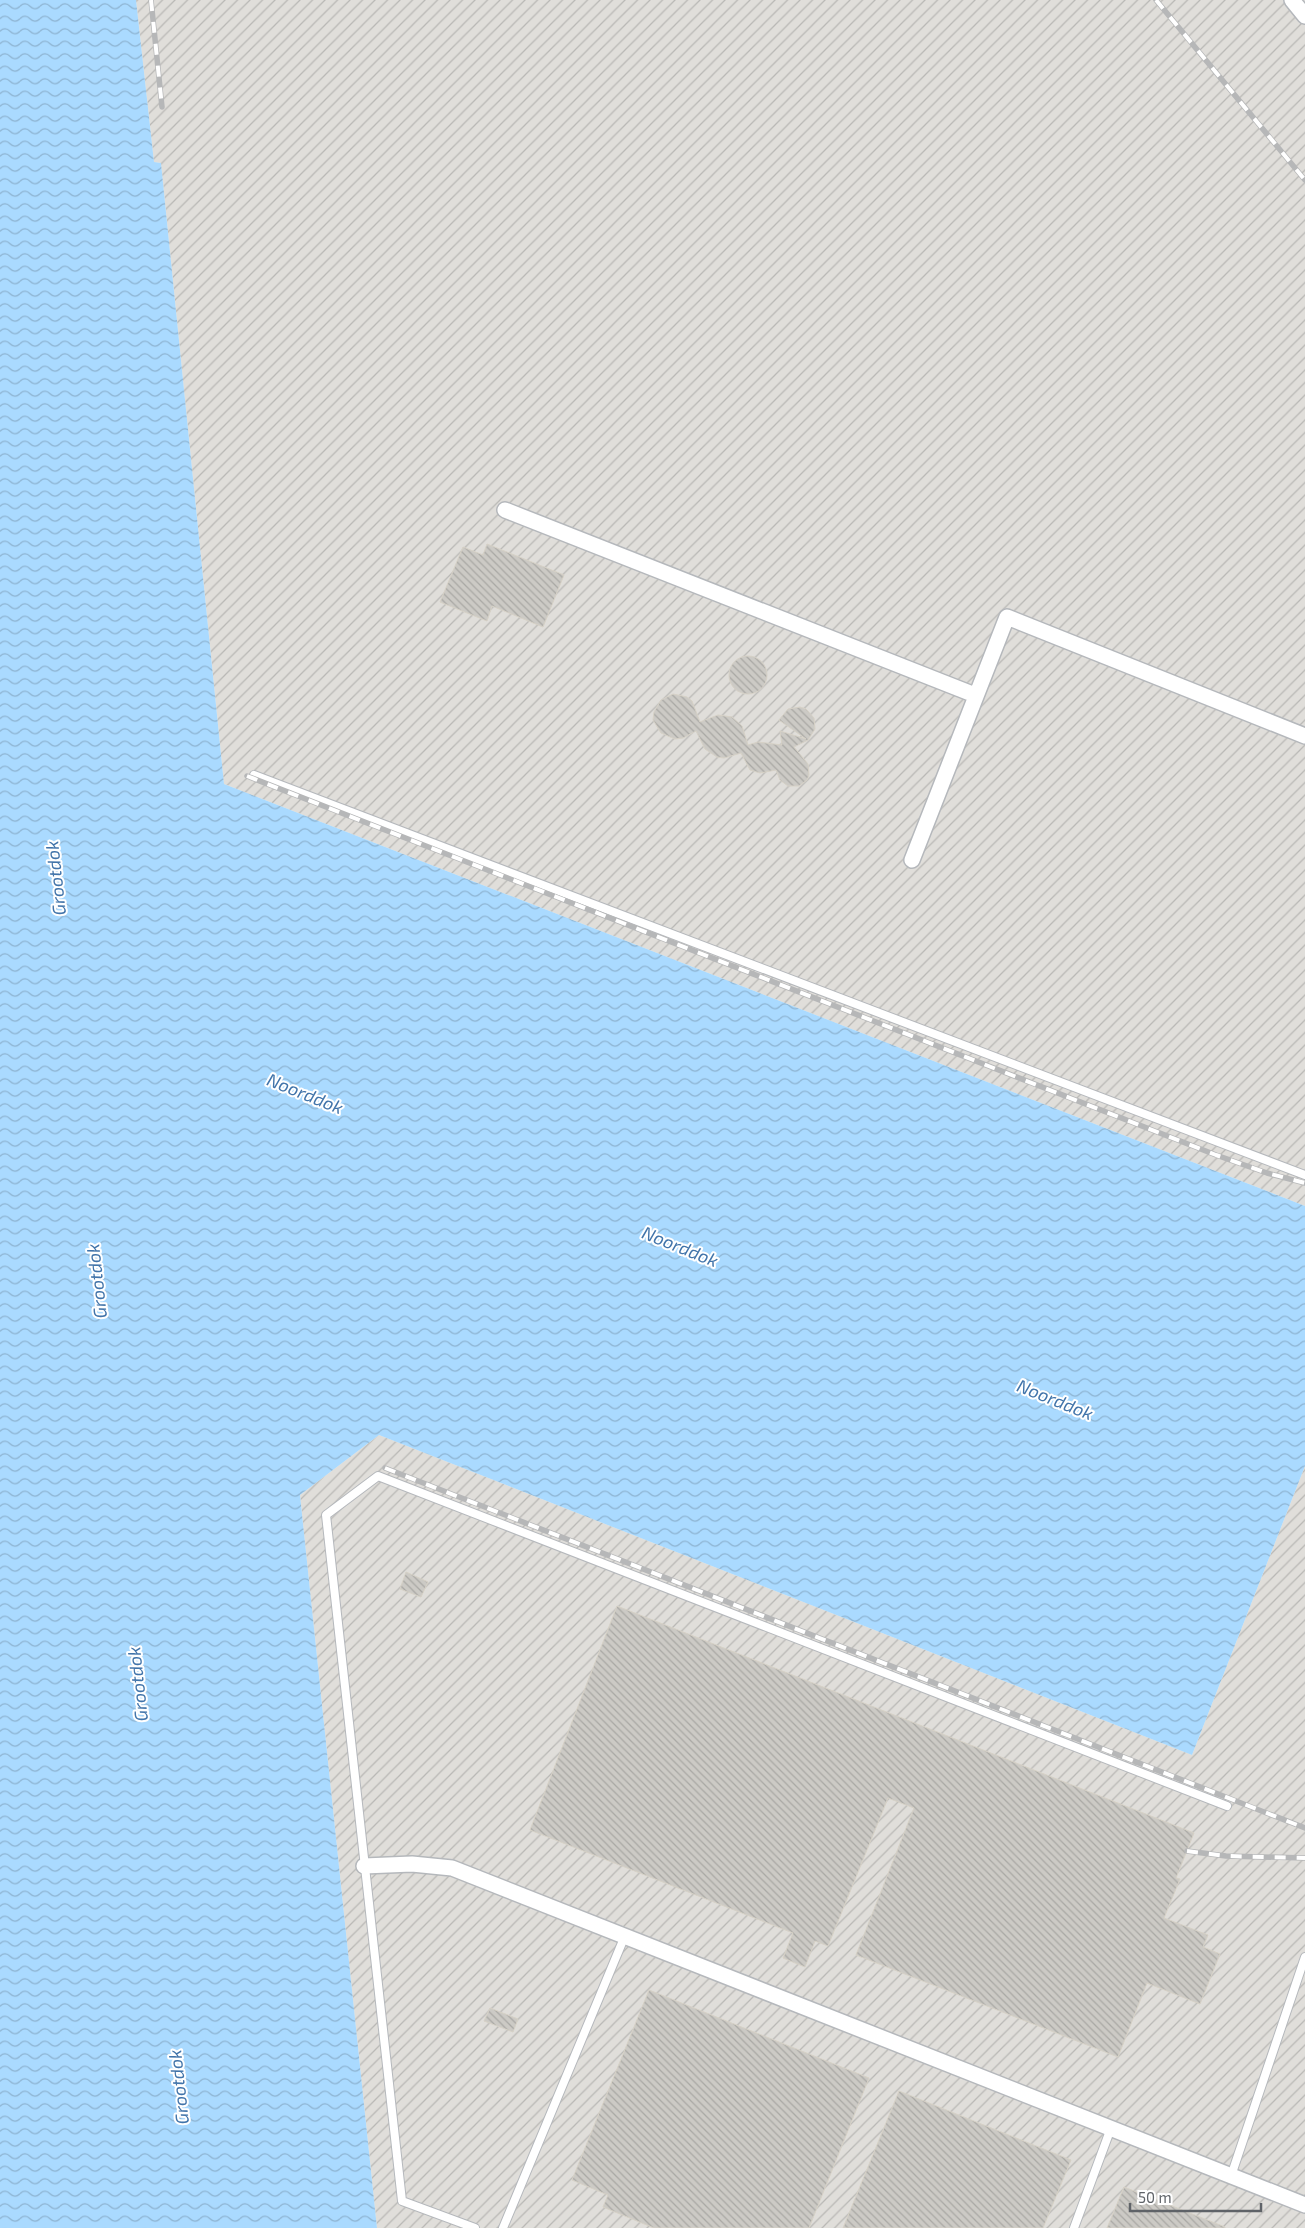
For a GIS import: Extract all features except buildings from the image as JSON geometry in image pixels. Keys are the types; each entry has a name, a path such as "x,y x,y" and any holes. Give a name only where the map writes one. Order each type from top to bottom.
{"street":[{"path":"1292,0 1305,16"},
{"path":"505,510 975,696"},
{"path":"912,860 1007,617 1305,736"},
{"path":"364,1866 412,1864 452,1868 624,1938 1305,2205"}],"lane":[{"path":"254,775 1305,1175"},
{"path":"475,2228 402,2201 326,1515 378,1476 1227,1806"},
{"path":"503,2228 624,1938"},
{"path":"1231,2176 1305,1957"},
{"path":"1074,2228 1111,2128"}],"shaded area":[{"path":"136,0 1305,0 1305,1206 224,784 161,163 154,162"},
{"path":"379,1435 1192,1755 1305,1466 1305,2228 377,2228 300,1495"}],"water":[{"path":"0,0 136,0 154,162 161,163 224,784 1305,1206 1305,1466 1192,1755 379,1435 300,1495 377,2228 0,2228"}],"railway":[{"path":"151,0 162,107"},
{"path":"1156,0 1305,180"},
{"path":"247,776 1216,1155 1267,1173 1305,1183"},
{"path":"385,1468 1305,1828"},
{"path":"1187,1851 1226,1856 1305,1858"}],"water label":[{"name":"Grootdok","path":"56,878"},
{"name":"Noorddok","path":"305,1094"},
{"name":"Noorddok","path":"680,1247"},
{"name":"Grootdok","path":"97,1281"},
{"name":"Noorddok","path":"1055,1400"},
{"name":"Grootdok","path":"138,1684"},
{"name":"Grootdok","path":"179,2087"}]}
